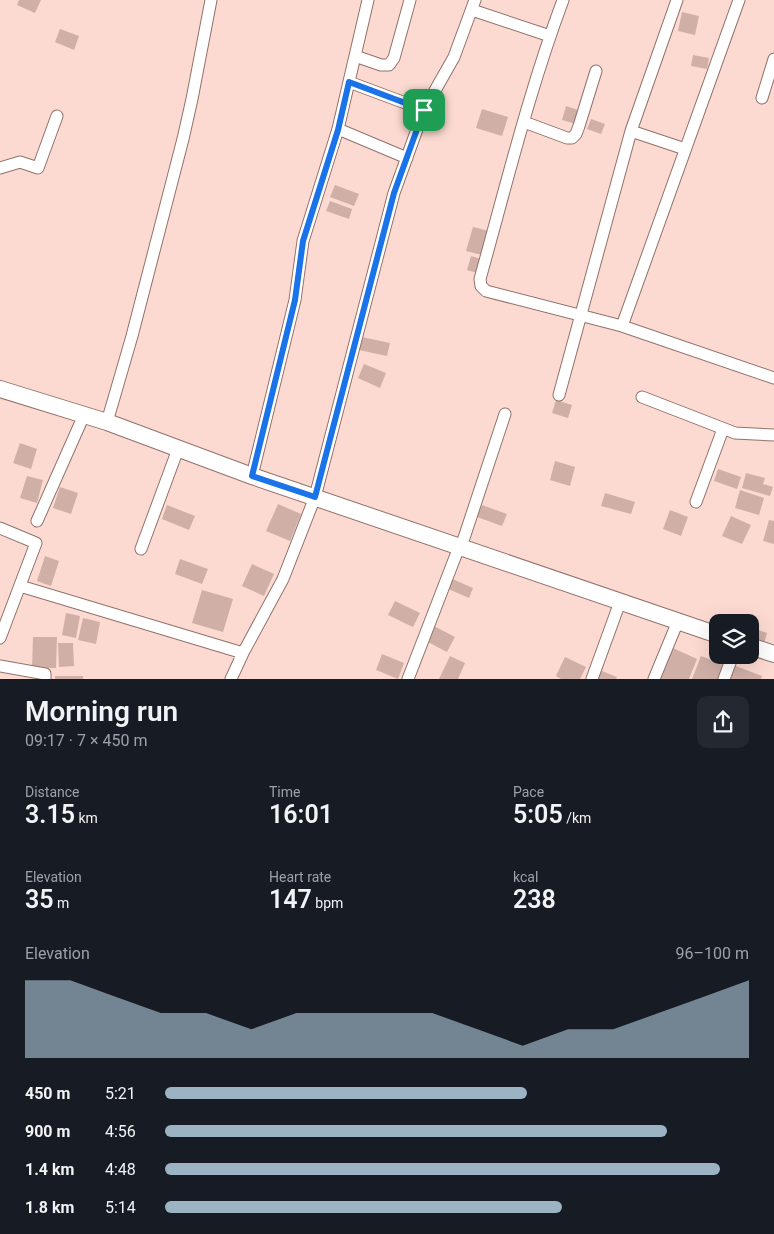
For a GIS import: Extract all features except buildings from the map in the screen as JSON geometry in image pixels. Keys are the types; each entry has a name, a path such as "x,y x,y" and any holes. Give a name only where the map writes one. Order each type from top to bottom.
{"main road":[{"path":"0,389 108,422 252,476 709,632"},
{"path":"759,649 774,654"}],"street":[{"path":"108,422 183,139 211,0"},
{"path":"252,476 295,300 303,241 338,130 368,0"},
{"path":"355,56 381,65 389,65 394,58 410,0"},
{"path":"563,0 524,122 480,279 481,286 486,291 582,314 622,326 774,378"},
{"path":"558,396 631,131 677,0"},
{"path":"622,326 739,0"},
{"path":"231,679 283,579 315,497 394,193 424,110 454,57 474,5 550,36"},
{"path":"762,98 774,59"},
{"path":"524,122 567,138 572,138 579,126 596,71"},
{"path":"349,82 424,110"},
{"path":"0,168 20,162 38,168 57,116"},
{"path":"338,130 407,158"},
{"path":"631,131 685,149"},
{"path":"642,397 735,433 774,435"},
{"path":"408,679 460,547 505,414"},
{"path":"36,521 84,415"},
{"path":"696,502 723,428"},
{"path":"141,549 178,449"},
{"path":"0,528 36,543 0,638"},
{"path":"20,586 243,653"},
{"path":"592,679 620,602"},
{"path":"654,679 678,621"},
{"path":"724,679 730,664"},
{"path":"0,666 45,674 45,679"}],"route":[{"path":"349,82 424,110 394,193 315,497 252,476 295,300 303,241 338,130 349,82"}]}
